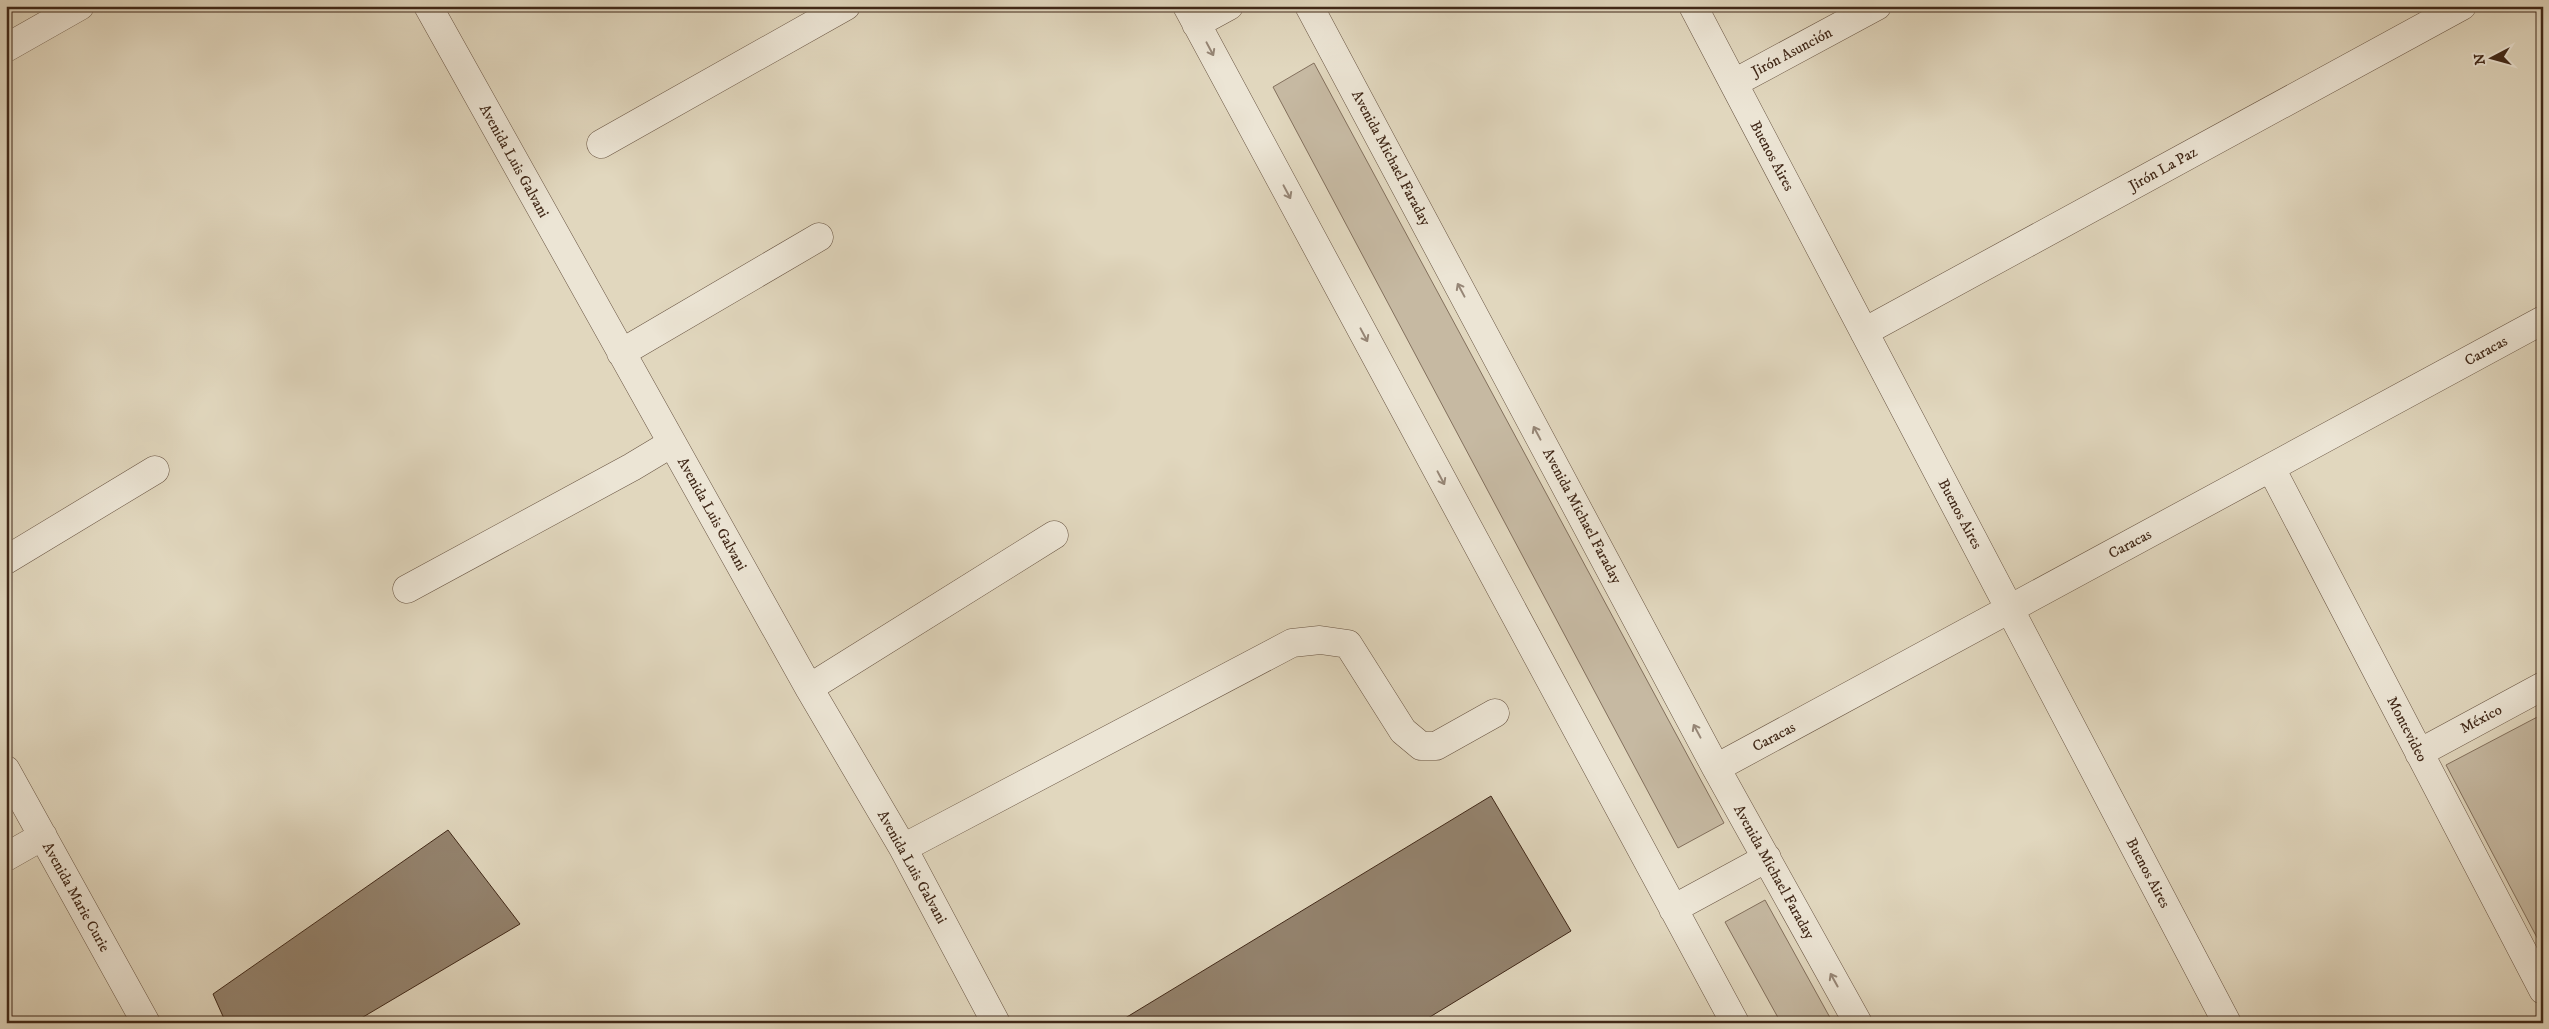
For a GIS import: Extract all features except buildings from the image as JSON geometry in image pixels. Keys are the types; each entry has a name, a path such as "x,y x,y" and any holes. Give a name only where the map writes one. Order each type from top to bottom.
{"street":[{"path":"6,48 80,6"},
{"name":"Avenida Luis Galvani","path":"428,6 809,688 903,848 996,1023"},
{"path":"601,144 818,13 846,6"},
{"path":"1229,6 1191,15 1735,1023"},
{"name":"Avenida Michael Faraday","path":"1309,6 1716,768 1858,1023"},
{"name":"Buenos Aires","path":"1693,6 2227,1023"},
{"name":"Jirón Asunción","path":"1734,84 1877,6"},
{"name":"Jirón La Paz","path":"1864,332 2462,6"},
{"path":"621,353 819,236"},
{"name":"Caracas","path":"1716,768 2543,320"},
{"path":"407,589 632,467 672,442"},
{"name":"Montevideo","path":"2272,468 2543,990"},
{"path":"6,560 155,470"},
{"path":"809,688 1054,535"},
{"path":"903,848 1292,643 1320,640 1348,644 1403,731 1421,746 1436,746 1495,713"},
{"name":"México","path":"2419,752 2543,686"},
{"name":"Avenida Marie Curie","path":"6,770 146,1023"},
{"path":"6,858 42,836"},
{"path":"1673,909 1767,858"}],"shaded area":[{"path":"1314,63 1724,823 1678,848 1273,87"},
{"path":"2543,714 2543,949 2446,765"},
{"path":"1765,900 1833,1023 1781,1023 1725,922"}]}
